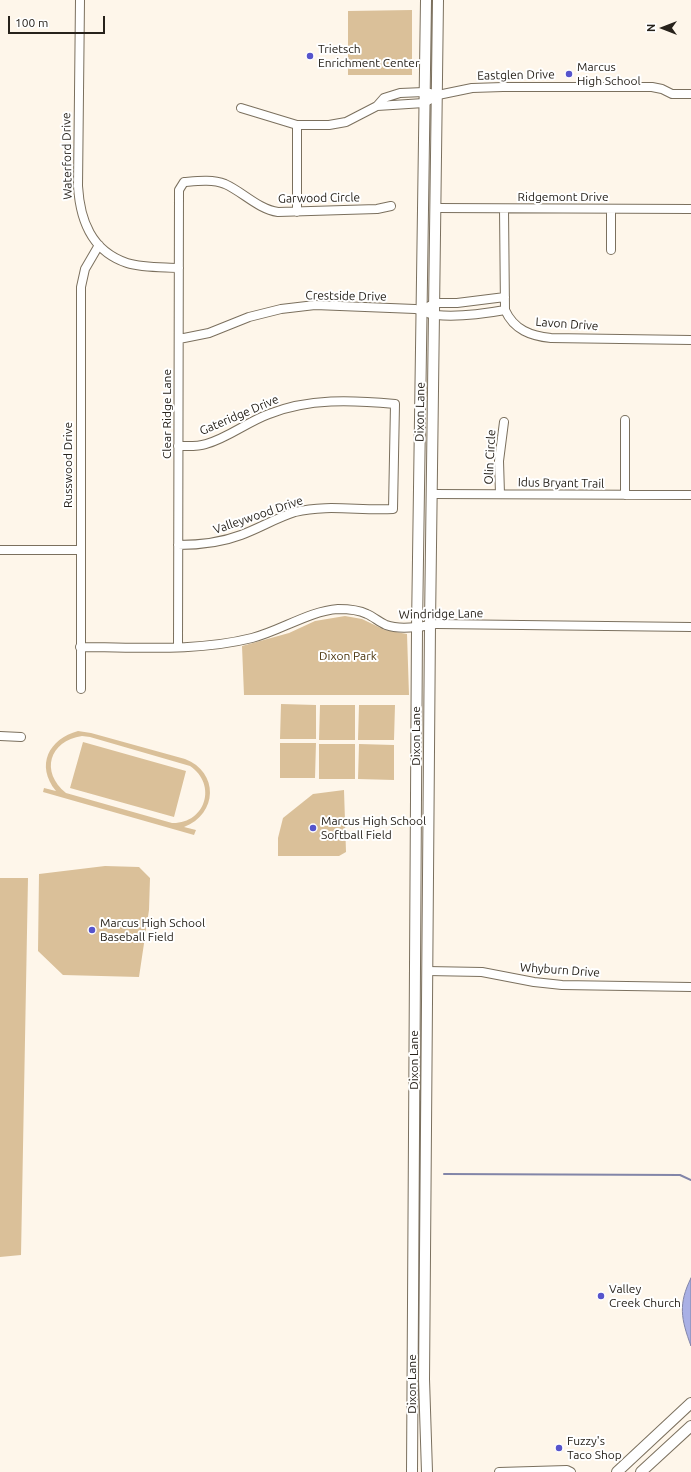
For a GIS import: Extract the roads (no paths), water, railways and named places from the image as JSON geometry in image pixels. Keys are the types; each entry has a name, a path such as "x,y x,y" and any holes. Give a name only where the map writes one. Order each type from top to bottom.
{"main road":[{"name":"Dixon Lane","path":"412,1472 412,1214 415,1095 417,628 426,0"},
{"name":"Dixon Lane","path":"427,1472 427,1438 425,1418 426,1096 438,0"},
{"path":"425,46 438,46"},
{"path":"415,1095 426,1096"},
{"path":"413,1321 425,1319"},
{"path":"617,1472 691,1403"},
{"path":"641,1472 691,1426"}],"street":[{"name":"Waterford Drive","path":"80,0 78,186 79,203 84,219 90,235 99,245 114,256 128,263 179,268"},
{"name":"Eastglen Drive","path":"377,106 424,102 438,95 472,88 503,86 652,87 662,89 672,94 691,94"},
{"name":"Eastglen Drive","path":"242,108 298,125 329,125 346,122 377,106 384,98 400,93 424,92 438,95"},
{"path":"297,212 298,125"},
{"name":"Garwood Circle","path":"184,182 211,181 224,184 237,190 267,210 278,212 336,209 377,209 391,206"},
{"name":"Clear Ridge Lane","path":"178,647 179,190 184,182"},
{"name":"Ridgemont Drive","path":"436,208 691,209"},
{"path":"422,310 434,316 505,310 504,209"},
{"path":"611,209 611,250"},
{"name":"Russwood Drive","path":"81,689 81,287 85,269 99,245"},
{"path":"422,310 435,303 457,303 505,297"},
{"name":"Crestside Drive","path":"179,339 209,333 249,317 281,309 336,305 422,310"},
{"name":"Lavon Drive","path":"505,310 511,321 523,332 540,337 691,340"},
{"name":"Gateridge Drive","path":"178,446 205,444 269,414 304,404 341,401 394,404 393,509"},
{"path":"624,496 625,420"},
{"name":"Olin Circle","path":"500,494 499,461 504,422"},
{"name":"Idus Bryant Trail","path":"432,494 624,496 691,495"},
{"name":"Valleywood Drive","path":"178,544 210,543 226,540 242,535 278,518 295,512 313,509 332,507 356,509 393,509"},
{"path":"0,550 80,550"},
{"name":"Windridge Lane","path":"80,647 199,647 230,643 254,638 305,618 337,609 348,609 367,614 386,625 417,628 430,624 691,627"},
{"path":"0,736 21,737"},
{"name":"Whyburn Drive","path":"427,971 482,972 534,982 562,985 691,987"},
{"path":"499,1472 567,1470 571,1472"}],"water":[{"path":"691,1278 691,1346 682,1312 684,1296"}],"waterway":[{"path":"444,1174 680,1175 691,1180"}],"place":[{"name":"Trietsch Enrichment Center","path":"310,56"},
{"name":"Marcus High School","path":"569,74"},
{"name":"Marcus High School Softball Field","path":"313,828"},
{"name":"Marcus High School Baseball Field","path":"92,930"},
{"name":"Valley Creek Church","path":"601,1296"},
{"name":"Fuzzy's Taco Shop","path":"559,1448"}],"park label":[{"name":"Dixon Park","path":"348,656"}]}
